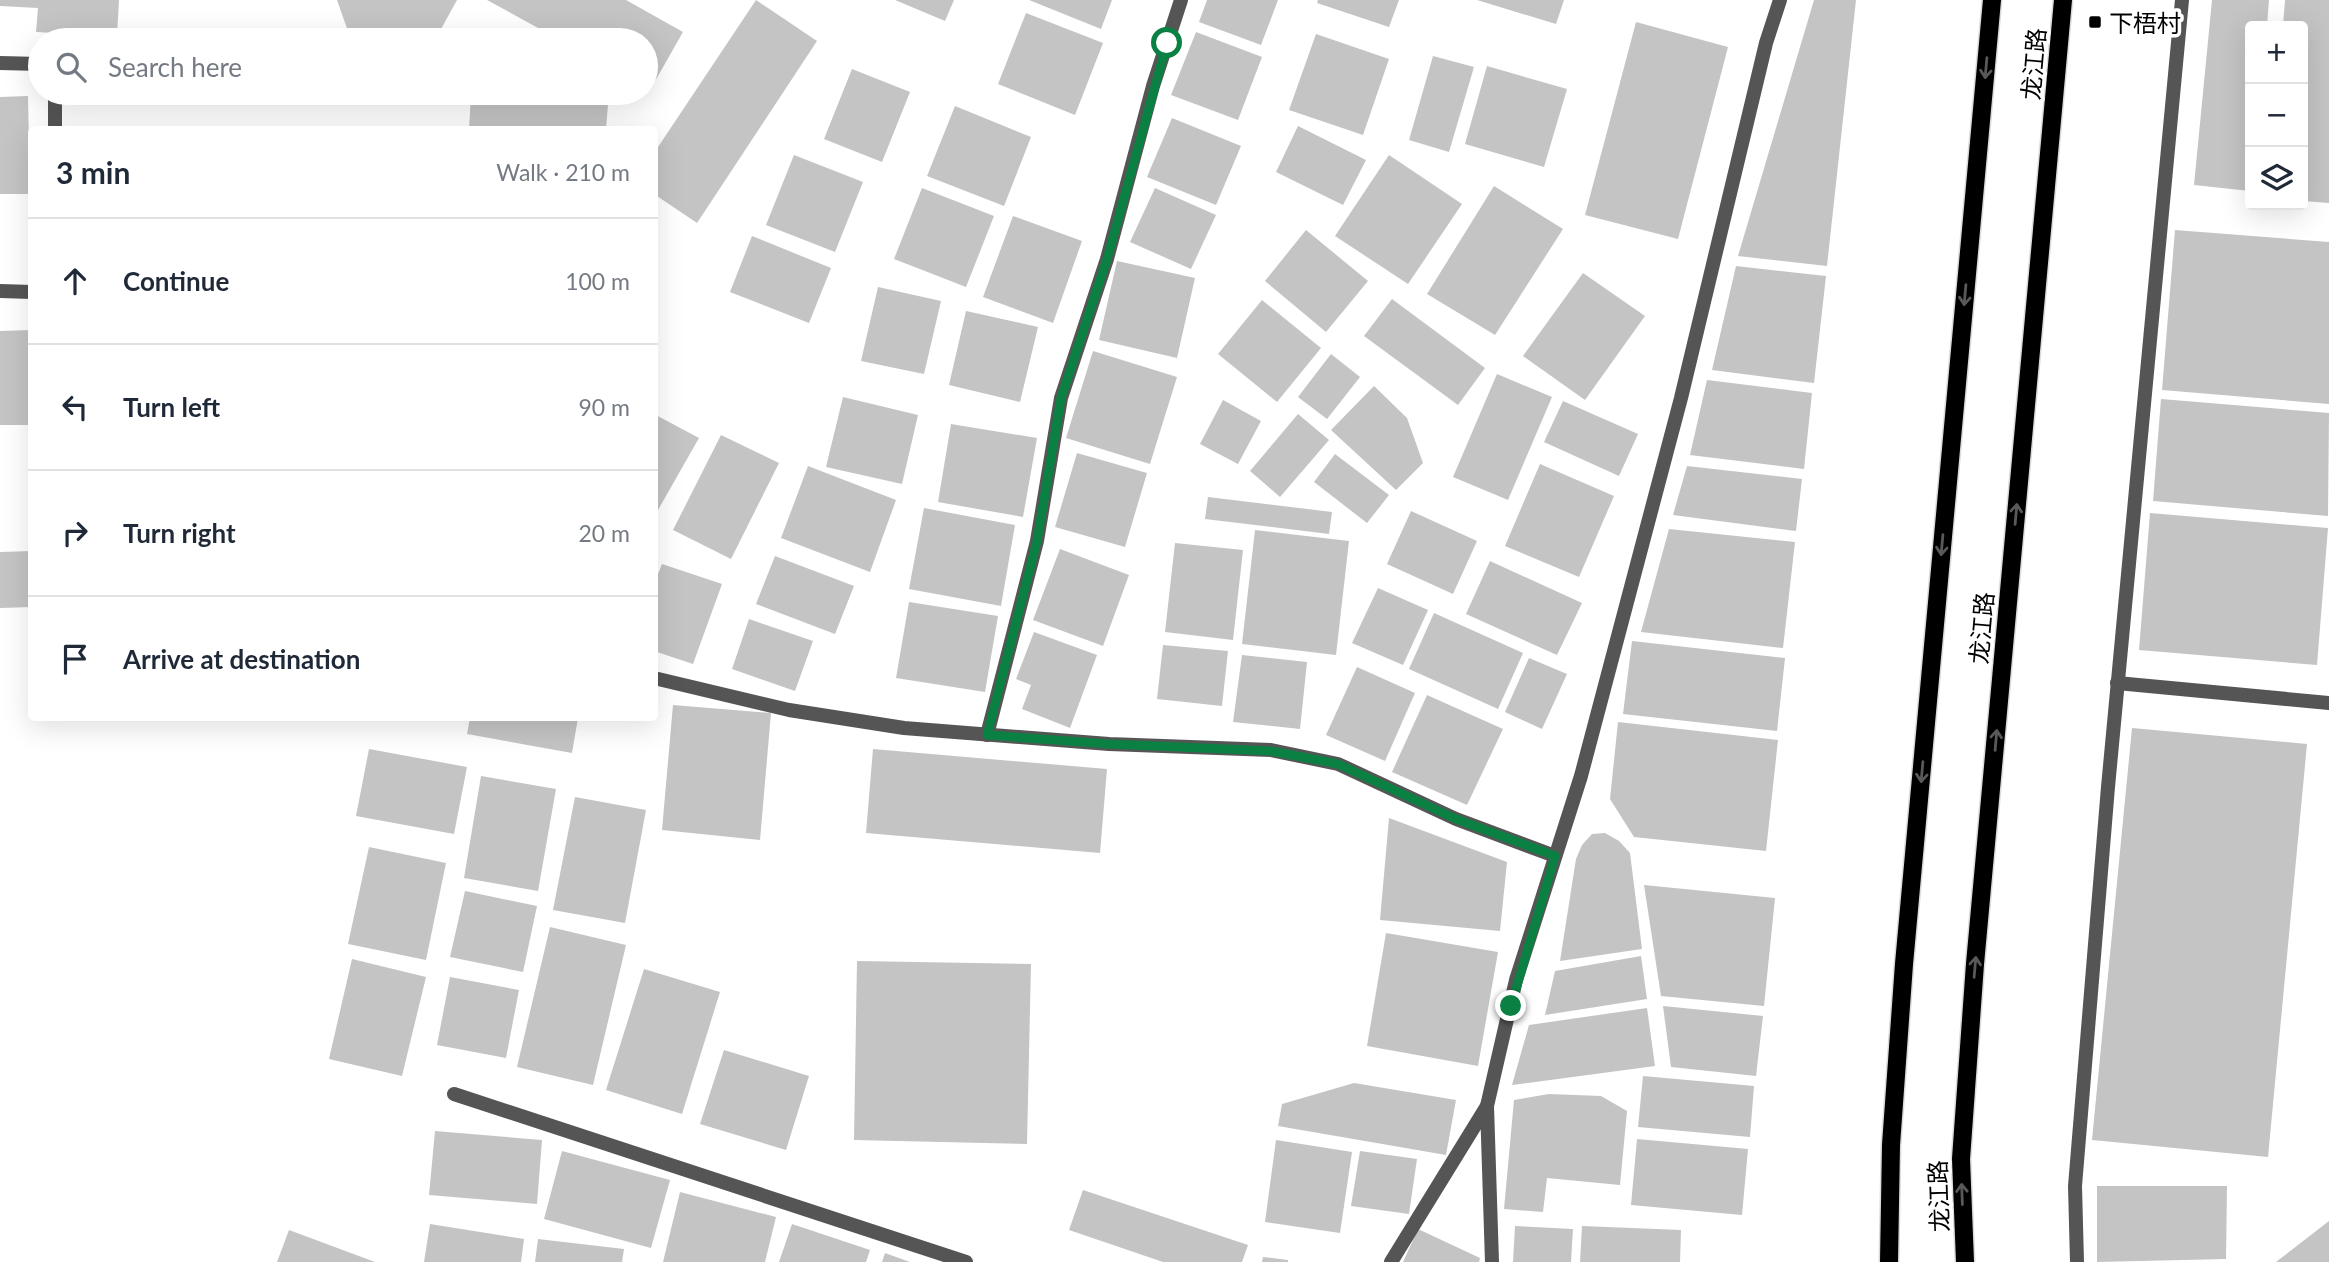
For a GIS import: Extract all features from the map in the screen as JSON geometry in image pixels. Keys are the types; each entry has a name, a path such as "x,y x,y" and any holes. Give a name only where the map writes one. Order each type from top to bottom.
{"main road":[{"name":"龙江路","path":"1889,1262 1891,1145 1904,964 1992,0"},
{"name":"龙江路","path":"1965,1262 1961,1159 1975,964 2063,0"}],"street":[{"path":"987,735 1037,541 1061,398 1107,259 1153,86 1181,0"},
{"path":"1492,1262 1487,1106 1516,981 1581,776 1678,411 1766,43 1780,0"},
{"path":"2077,1262 2075,1186 2117,684 2182,0"},
{"path":"0,63 28,64"},
{"path":"55,105 55,126"},
{"path":"0,291 28,292"},
{"path":"658,679 789,710 904,728 1109,744 1271,751 1338,764 1456,819 1555,856"},
{"path":"2117,684 2329,703"},
{"path":"454,1094 966,1262"},
{"path":"1391,1262 1487,1106"}],"building":[{"path":"0,0 119,0 117,28 36,28 38,8 0,6"},
{"path":"337,0 457,0 442,28 347,28"},
{"path":"487,0 626,0 683,32 658,76 658,28 538,28"},
{"path":"756,0 817,41 697,223 658,197 658,147"},
{"path":"895,0 954,0 945,21"},
{"path":"1029,0 1112,0 1101,29"},
{"path":"1207,0 1278,0 1261,45 1199,22"},
{"path":"1318,0 1399,0 1389,27 1317,3"},
{"path":"1477,0 1564,0 1556,24"},
{"path":"1814,0 1856,0 1827,266 1738,256"},
{"path":"2212,0 2269,0 2267,21 2245,21 2245,190 2194,185"},
{"path":"2285,0 2329,0 2329,203 2308,201 2308,21 2283,21"},
{"path":"1026,13 1103,43 1075,115 998,84"},
{"path":"1636,22 1728,47 1678,239 1585,215"},
{"path":"1196,32 1262,57 1238,120 1171,95"},
{"path":"1316,34 1389,59 1363,135 1289,110"},
{"path":"1433,56 1474,67 1449,152 1409,140"},
{"path":"1487,66 1567,89 1544,167 1465,144"},
{"path":"852,69 910,92 882,162 824,139"},
{"path":"28,96 28,194 0,194 0,97"},
{"path":"470,105 608,105 606,126 469,126"},
{"path":"955,106 1031,137 1004,206 927,176"},
{"path":"1172,118 1241,146 1216,205 1147,177"},
{"path":"1298,126 1366,160 1343,205 1276,172"},
{"path":"794,155 863,182 835,252 766,225"},
{"path":"1389,155 1462,204 1408,284 1335,236"},
{"path":"1494,186 1563,229 1495,335 1427,294"},
{"path":"922,188 994,216 966,287 894,259"},
{"path":"1155,188 1216,215 1191,269 1130,242"},
{"path":"1013,216 1082,241 1053,323 983,297"},
{"path":"1306,230 1368,281 1326,332 1265,281"},
{"path":"2175,230 2329,242 2329,404 2162,390"},
{"path":"752,236 831,268 809,323 730,292"},
{"path":"1117,261 1195,278 1177,358 1099,340"},
{"path":"1736,266 1826,276 1814,383 1712,370"},
{"path":"1583,273 1645,316 1585,400 1523,356"},
{"path":"878,287 941,301 924,374 861,361"},
{"path":"1392,299 1485,368 1458,405 1364,336"},
{"path":"1262,300 1321,348 1277,402 1218,354"},
{"path":"966,311 1038,327 1020,402 949,385"},
{"path":"28,330 28,425 0,425 0,331"},
{"path":"1093,351 1177,377 1150,464 1066,438"},
{"path":"1331,354 1360,377 1327,419 1298,397"},
{"path":"1497,374 1552,397 1508,500 1453,477"},
{"path":"1707,380 1812,393 1804,469 1690,455"},
{"path":"1374,386 1407,418 1423,463 1396,490 1331,430"},
{"path":"843,397 918,415 902,484 826,467"},
{"path":"2161,399 2329,413 2328,516 2153,501"},
{"path":"1223,400 1261,421 1238,464 1200,444"},
{"path":"1563,401 1638,434 1619,476 1544,442"},
{"path":"1298,414 1329,440 1280,497 1250,471"},
{"path":"658,416 699,438 658,510"},
{"path":"951,424 1037,438 1023,517 938,502"},
{"path":"721,435 779,463 731,559 673,530"},
{"path":"1077,453 1147,473 1125,547 1055,527"},
{"path":"1335,454 1389,495 1367,523 1314,482"},
{"path":"1540,464 1614,496 1579,577 1505,546"},
{"path":"808,466 896,500 870,572 781,538"},
{"path":"1687,466 1802,479 1796,531 1673,515"},
{"path":"1208,497 1332,512 1329,534 1205,519"},
{"path":"924,508 1015,525 1001,606 909,589"},
{"path":"1411,511 1477,541 1453,594 1387,564"},
{"path":"2150,513 2328,528 2317,665 2139,650"},
{"path":"1669,529 1795,542 1783,648 1641,632"},
{"path":"1255,530 1349,541 1336,655 1242,644"},
{"path":"1175,543 1243,550 1233,640 1165,632"},
{"path":"1060,549 1129,575 1103,646 1033,620"},
{"path":"28,551 28,607 0,608 0,552"},
{"path":"775,556 854,586 835,634 756,604"},
{"path":"1490,561 1582,603 1557,655 1466,614"},
{"path":"662,564 722,584 693,664 658,652 658,574"},
{"path":"1378,588 1428,610 1403,665 1352,643"},
{"path":"909,602 998,616 985,692 896,678"},
{"path":"1434,613 1523,653 1498,709 1409,669"},
{"path":"749,619 813,641 795,691 732,669"},
{"path":"1034,632 1097,655 1070,728 1022,709 1031,685 1016,679"},
{"path":"1632,641 1785,658 1777,731 1623,714"},
{"path":"1163,645 1228,651 1222,706 1157,699"},
{"path":"1242,655 1307,662 1300,729 1233,722"},
{"path":"1529,658 1567,674 1542,729 1505,712"},
{"path":"1357,667 1415,693 1385,761 1326,735"},
{"path":"1427,695 1503,729 1467,805 1392,772"},
{"path":"673,705 771,713 760,840 662,830"},
{"path":"469,721 577,721 572,753 467,734"},
{"path":"1618,722 1778,740 1766,851 1634,837 1610,799"},
{"path":"2132,728 2307,744 2268,1157 2092,1140"},
{"path":"369,749 467,767 454,834 356,816"},
{"path":"873,749 1107,769 1100,853 866,833"},
{"path":"481,776 556,789 538,891 464,878"},
{"path":"575,797 646,810 625,923 553,910"},
{"path":"1389,818 1507,862 1500,931 1380,920"},
{"path":"1605,833 1619,841 1630,853 1642,949 1560,961 1576,859 1582,845 1592,834"},
{"path":"369,847 446,863 426,960 348,944"},
{"path":"1644,885 1775,898 1764,1006 1661,996"},
{"path":"465,891 537,906 523,972 450,957"},
{"path":"550,927 626,945 593,1085 517,1067"},
{"path":"1386,933 1498,952 1478,1066 1367,1046"},
{"path":"1641,956 1647,999 1545,1015 1555,971"},
{"path":"352,959 426,977 402,1076 329,1059"},
{"path":"857,961 1031,964 1027,1144 854,1140"},
{"path":"644,969 720,992 682,1114 606,1090"},
{"path":"450,977 519,990 506,1058 437,1045"},
{"path":"1663,1006 1763,1016 1756,1076 1671,1067"},
{"path":"1647,1008 1655,1066 1512,1085 1529,1025"},
{"path":"724,1050 809,1076 786,1150 700,1124"},
{"path":"1643,1076 1754,1086 1750,1137 1638,1127"},
{"path":"1354,1083 1456,1100 1446,1155 1278,1126 1282,1104"},
{"path":"1549,1094 1601,1096 1627,1111 1620,1185 1547,1178 1543,1212 1504,1209 1514,1100"},
{"path":"435,1131 542,1140 537,1204 429,1195"},
{"path":"1637,1139 1748,1149 1742,1215 1631,1205"},
{"path":"1276,1140 1352,1152 1340,1233 1265,1222"},
{"path":"562,1151 670,1180 651,1248 544,1219"},
{"path":"1360,1151 1417,1159 1409,1214 1351,1206"},
{"path":"2097,1186 2227,1186 2226,1259 2097,1262"},
{"path":"1083,1190 1248,1245 1242,1262 1163,1262 1069,1230"},
{"path":"680,1192 776,1217 765,1262 663,1262"},
{"path":"2329,1221 2329,1262 2276,1262"},
{"path":"430,1224 524,1239 521,1262 424,1262"},
{"path":"792,1224 870,1250 866,1262 779,1262"},
{"path":"1515,1226 1573,1229 1571,1262 1513,1262"},
{"path":"1582,1226 1681,1230 1680,1262 1580,1262"},
{"path":"1418,1229 1480,1258 1479,1262 1403,1262"},
{"path":"289,1230 375,1262 277,1262"},
{"path":"538,1239 624,1249 622,1262 535,1262"},
{"path":"885,1253 910,1262 882,1262"},
{"path":"1263,1257 1288,1260 1288,1262 1262,1262"}],"place":[{"name":"下梧村","path":"2095,22"}],"route":[{"path":"1167,43 1107,259 1061,398 1037,541 987,735 1109,744 1271,751 1338,764 1456,819 1555,856 1516,981 1511,1006"}]}
